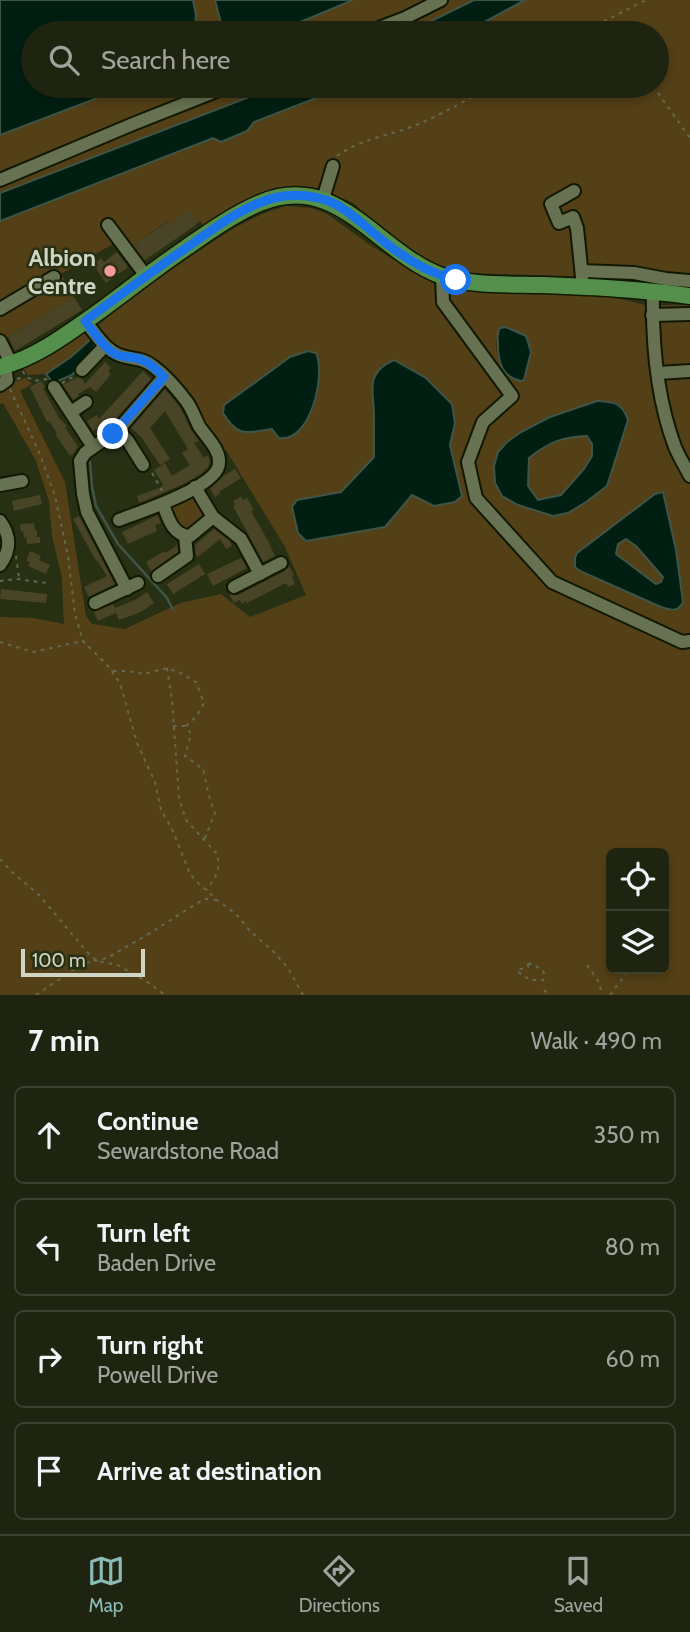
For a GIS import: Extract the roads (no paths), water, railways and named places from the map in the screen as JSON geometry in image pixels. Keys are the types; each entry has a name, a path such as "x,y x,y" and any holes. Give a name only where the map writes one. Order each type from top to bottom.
{"main road":[{"path":"7,370 63,337 206,234 261,203 292,195 323,199 346,211 425,269 456,280 493,284 582,279 690,296"}],"street":[{"path":"397,21 441,0"},
{"path":"0,180 199,98"},
{"path":"323,199 332,166"},
{"path":"574,191 551,204 559,223 573,217 577,228 582,279 634,272 690,281"},
{"path":"108,225 146,276"},
{"path":"0,309 54,276"},
{"path":"442,276 443,302 512,396 483,422 468,462 476,498 552,582 682,642 690,641"},
{"path":"653,291 652,316 660,392 675,447 690,476"},
{"path":"652,316 690,314"},
{"path":"85,321 105,346 122,356 142,359 164,377 187,402 217,453 219,463 213,475 179,497 119,520"},
{"path":"0,341 7,370"},
{"path":"82,370 105,346"},
{"path":"658,373 690,372"},
{"path":"95,603 133,586 87,512 80,461 82,456 118,429 164,377"},
{"path":"54,387 93,447"},
{"path":"71,412 86,402"},
{"path":"118,429 143,465"},
{"path":"0,485 22,481"},
{"path":"195,487 214,517 241,539 260,574"},
{"path":"163,504 175,530 185,536 190,536 214,517"},
{"path":"0,521 6,529 9,544 0,565"},
{"path":"158,576 187,556 185,536"},
{"path":"234,587 281,563"}],"waterway":[{"path":"90,462 96,506 118,544 167,598 173,610"}],"place":[{"name":"Albion Centre","path":"110,271"}]}
